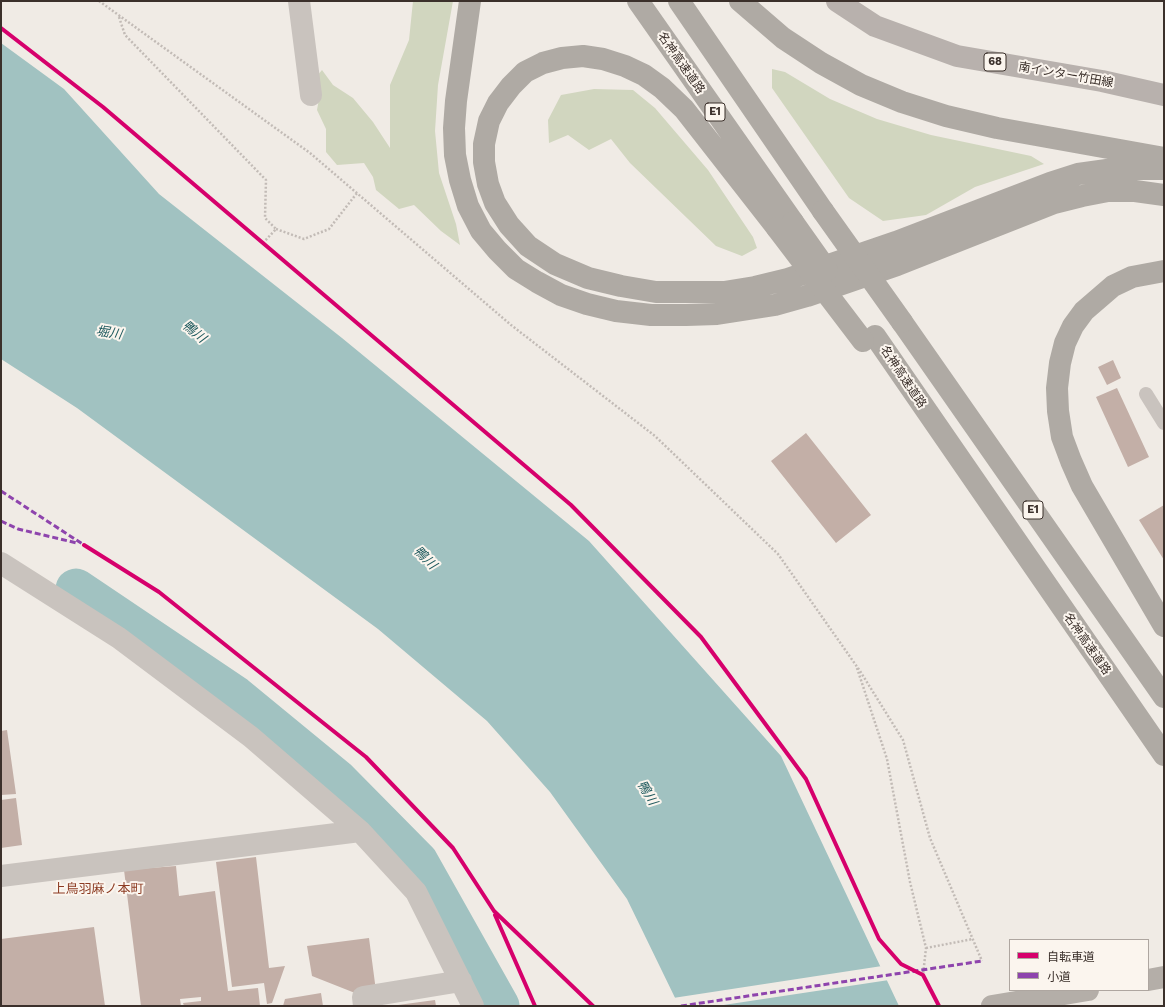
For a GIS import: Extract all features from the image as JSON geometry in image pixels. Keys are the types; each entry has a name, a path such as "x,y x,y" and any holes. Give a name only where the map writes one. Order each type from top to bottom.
{"highway":[{"path":"470,1 456,101 454,128 455,155 460,180 468,206 482,231 497,250 516,268 537,282 561,295 587,304 644,314 679,315 717,314 775,305 807,296 897,265 1054,203 1108,191 1135,191 1164,195"},
{"name":"名神高速道路","path":"638,1 785,225 1002,522 1164,755"},
{"name":"E1","path":"679,1 823,211 1164,697"},
{"path":"740,1 783,38 821,63 861,85 902,102 946,116 996,128 1164,158"},
{"path":"785,225 684,109 662,88 644,75 626,66 603,59 583,56 562,58 543,63 525,72 511,86 498,103 489,121 484,144 484,162 488,184 495,203 508,225 528,246 555,264 588,278 656,292 724,292 788,279 882,247 1050,183 1078,174 1114,169 1164,169"},
{"path":"1164,271 1132,277 1113,286 1084,311 1073,326 1065,343 1060,363 1057,388 1058,410 1062,437 1076,474 1164,626"},
{"path":"1149,980 1164,977"},
{"path":"992,1006 1082,991"}],"main road":[{"name":"南インター竹田線","path":"837,1 875,26 957,56 1102,81 1164,95"}],"street":[{"path":"299,1 311,95"},
{"path":"1,563 119,638 251,737 360,831 416,892 473,1006"},
{"path":"1,876 360,831"},
{"path":"364,1006 363,996 461,981"}],"lane":[{"path":"1146,394 1164,423"}],"path":[{"path":"99,1 310,153 511,325 655,436 778,554 855,663 903,740 930,838 982,961"},
{"path":"119,16 125,35 266,180 265,218 276,229 304,239 329,228 357,193"},
{"path":"263,243 276,229"},
{"path":"257,238 269,248"},
{"path":"855,663 887,759 910,882 926,948 923,974 926,981"},
{"path":"926,948 973,939"},
{"path":"916,971 923,974"}],"green space":[{"path":"413,1 453,1 438,85 435,131 439,173 456,224 460,245 441,231 414,205 399,209 376,190 373,177 364,163 337,165 326,152 326,129 317,110 320,93 317,76 322,70 333,85 353,98 373,122 390,148 390,85 409,40"},
{"path":"772,69 785,72 830,99 877,119 931,135 1031,156 1044,164 975,187 926,215 883,221 849,198 772,88"},
{"path":"594,89 633,90 655,108 708,170 753,237 757,248 742,256 716,246 630,163 611,139 589,150 568,135 549,143 548,120 561,95"}],"water":[{"path":"1,43 64,89 159,194 342,338 589,541 781,756 899,1006 679,1006 627,899 550,792 487,721 378,629 77,408 1,359"}],"pier":[{"path":"882,966 889,980 717,1006 677,1006 673,998"}],"building":[{"path":"1113,360 1121,378 1107,385 1098,367"},
{"path":"1117,388 1149,457 1128,467 1096,397"},
{"path":"806,433 871,515 836,543 771,461"},
{"path":"1164,505 1164,560 1139,520"},
{"path":"7,730 16,794 1,795 1,731"},
{"path":"16,798 22,845 1,848 1,800"},
{"path":"256,857 269,968 285,966 272,1003 267,1004 264,983 232,987 216,862"},
{"path":"176,866 179,896 215,891 228,991 258,988 260,1006 184,1006 183,1003 201,1001 201,997 180,999 181,1006 141,1006 124,870"},
{"path":"94,927 105,1006 1,1006 1,939"},
{"path":"369,938 376,991 355,993 312,976 307,946"},
{"path":"321,993 323,1006 283,1006 285,999"},
{"path":"435,1000 436,1006 398,1006 398,1005"}],"waterway":[{"path":"76,589 235,696 336,779 418,862 499,1006"}],"marked path":[{"path":"1,491 84,545"},
{"path":"1,521 18,529 77,543"},
{"path":"681,1006 982,961"}],"cycle path":[{"path":"1,28 103,107 571,505 701,637 806,779 879,939 901,964 923,975 939,1006"},
{"path":"84,545 159,592 366,757 453,848 494,911 593,1006"},
{"path":"495,915 535,1006"}],"district":[{"name":"上鳥羽麻ノ本町","path":"98,889"}],"water label":[{"name":"鴨川","path":"194,332"},
{"name":"堀川","path":"109,333"},
{"name":"鴨川","path":"425,558"},
{"name":"鴨川","path":"647,793"}]}
